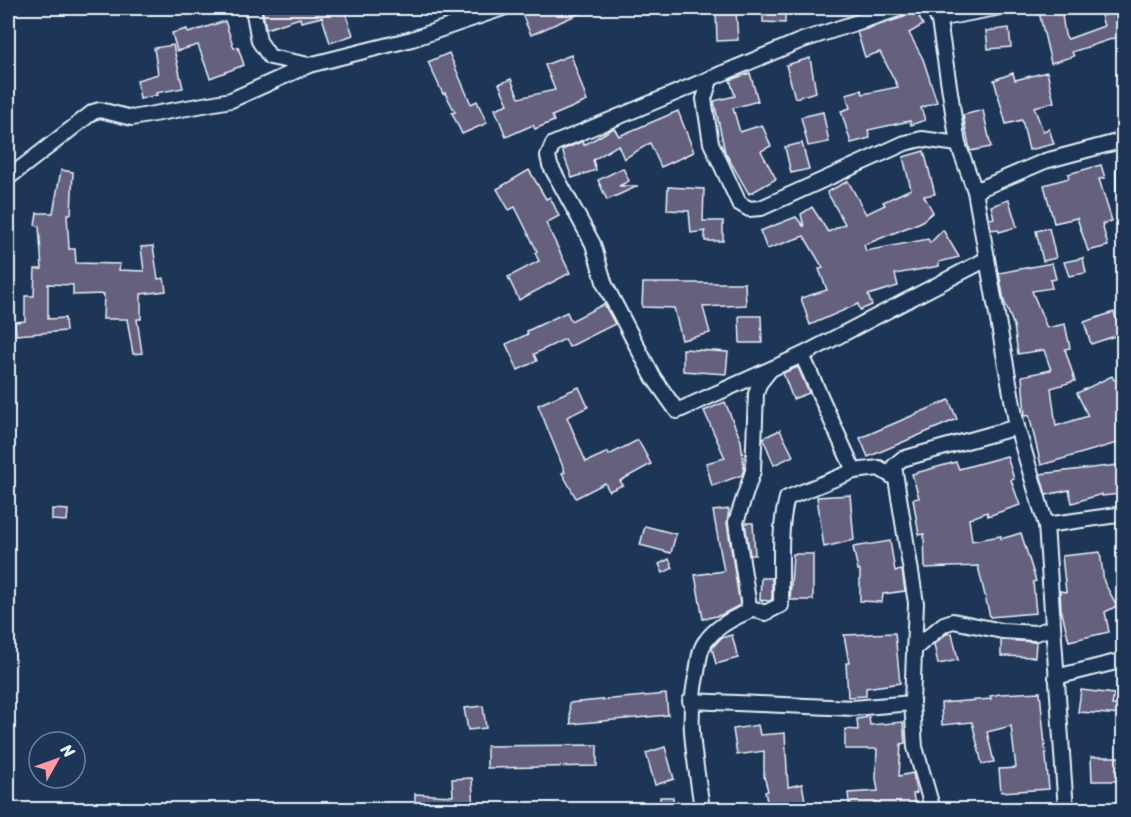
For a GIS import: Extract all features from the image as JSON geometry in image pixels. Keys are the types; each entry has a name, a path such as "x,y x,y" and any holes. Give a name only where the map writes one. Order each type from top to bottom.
{"street":[{"path":"253,8 259,41 270,57 309,65"},
{"path":"8,178 93,112 100,110 120,117 140,117 231,100 309,65 412,39 503,8"},
{"path":"901,8 827,31 553,144 548,156 550,165 593,244 605,285 653,376 677,411 773,366 802,355 987,259"},
{"path":"996,8 936,11 958,144 975,191 1017,427 1046,525 1066,810"},
{"path":"710,80 704,99 711,143 739,203 749,208 761,208 905,143 922,139 958,144"},
{"path":"687,88 704,99"},
{"path":"975,191 1045,161 1122,145"},
{"path":"1124,173 1124,191"},
{"path":"802,355 854,471"},
{"path":"702,810 690,726 690,701 702,646 707,638 747,612 749,607 736,522 753,471 756,394 759,384 773,366"},
{"path":"933,810 915,747 912,703 916,603 914,576 894,466 902,459 1017,427"},
{"path":"749,607 765,613 781,605 784,534 781,520 787,498 854,471 879,468 895,478"},
{"path":"1046,525 1124,514"},
{"path":"914,649 944,624 954,621 1002,631 1036,633 1052,628"},
{"path":"1056,677 1124,660"},
{"path":"690,701 853,708 912,703"}],"building":[{"path":"262,8 347,8 345,12 353,35 330,43 322,17 301,22 300,18 266,29"},
{"path":"532,8 592,8 531,35 521,12"},
{"path":"763,8 785,8 785,23 763,22"},
{"path":"914,8 919,8 922,15 919,17 923,25 909,33 923,59 937,102 921,108 925,120 911,125 910,121 868,130 870,138 851,143 841,111 850,108 846,94 861,90 863,94 898,87 880,52 865,57 857,32 904,17"},
{"path":"1038,8 1061,8 1065,35 1068,39 1104,26 1101,16 1121,10 1124,35 1072,52 1074,56 1051,63"},
{"path":"736,11 738,40 717,41 716,12"},
{"path":"225,21 234,48 238,47 244,65 210,78 198,45 177,51 172,33 187,29 188,33"},
{"path":"1009,28 1011,47 988,49 986,31"},
{"path":"173,45 183,88 156,93 157,95 140,99 137,80 158,74 154,48"},
{"path":"449,53 471,104 477,101 487,123 462,134 452,113 455,112 445,93 443,94 428,62"},
{"path":"571,55 587,101 552,116 554,121 535,129 533,125 506,137 495,109 508,104 499,84 511,79 519,98 555,90 545,65"},
{"path":"810,58 816,92 795,98 786,65"},
{"path":"1047,72 1054,102 1034,107 1043,131 1049,129 1054,144 1029,150 1022,120 1006,124 994,80 1013,73 1015,80"},
{"path":"750,73 758,101 733,108 740,132 762,125 771,146 761,151 776,179 749,194 725,152 714,101 735,96 730,80"},
{"path":"983,110 991,147 970,151 963,115"},
{"path":"678,111 694,152 661,167 650,143 624,159 618,145 593,160 596,170 572,178 562,150 583,141 584,145 614,128 619,136"},
{"path":"823,112 829,142 808,146 801,117"},
{"path":"802,143 809,169 791,173 785,147"},
{"path":"924,151 935,194 924,196 933,212 921,222 864,245 866,251 928,239 930,243 943,230 959,257 939,262 939,266 895,274 898,286 868,295 872,305 860,310 858,304 810,325 801,298 827,290 819,269 823,268 804,236 767,249 760,231 796,217 804,227 801,214 812,207 828,232 845,224 827,192 848,181 866,214 885,205 883,202 911,189 903,157"},
{"path":"1101,165 1105,178 1099,179 1112,221 1102,224 1108,246 1088,251 1077,218 1054,223 1044,185 1069,178 1068,174"},
{"path":"623,168 629,181 619,186 638,186 607,200 598,180"},
{"path":"61,170 73,172 71,214 67,214 69,249 75,249 76,263 120,264 119,270 144,271 141,247 153,246 158,279 164,278 166,291 141,294 141,319 137,319 142,353 133,354 127,319 103,319 104,294 73,295 73,285 48,284 48,319 65,318 66,331 16,335 15,322 25,321 25,296 34,296 35,269 42,269 39,226 35,225 37,213 53,213"},
{"path":"529,170 546,199 550,197 559,216 546,223 570,273 519,300 508,277 539,261 535,253 537,251 515,207 509,210 497,189"},
{"path":"668,187 704,189 703,221 723,221 723,241 705,241 705,231 691,233 689,211 667,210"},
{"path":"1009,200 1017,227 999,232 998,229 991,230 989,219 994,218 991,206"},
{"path":"1049,228 1056,258 1043,261 1036,231"},
{"path":"1083,258 1086,273 1069,276 1064,262"},
{"path":"1052,263 1056,279 1050,280 1052,288 1032,291 1047,328 1065,324 1070,348 1065,349 1075,381 1051,388 1056,426 1088,416 1077,393 1112,376 1114,380 1124,378 1124,441 1041,465 1029,415 1025,416 1022,376 1051,370 1044,350 1018,354 1014,326 1004,301 999,273"},
{"path":"643,283 745,283 746,305 703,307 710,333 682,340 674,308 642,307"},
{"path":"604,304 615,324 569,347 565,339 534,354 537,361 518,370 506,344 567,312 571,321"},
{"path":"1114,312 1121,334 1091,344 1084,322"},
{"path":"739,316 761,316 762,343 740,343"},
{"path":"683,349 728,352 726,374 683,371"},
{"path":"798,367 809,393 793,399 783,373"},
{"path":"579,387 588,407 567,417 586,462 608,452 609,455 638,440 651,464 620,481 623,485 609,491 605,483 576,498 562,473 565,472 538,405"},
{"path":"949,400 957,419 868,457 860,438"},
{"path":"725,402 741,441 744,469 742,475 712,486 706,463 725,458 704,411"},
{"path":"780,430 793,456 774,465 763,438"},
{"path":"1007,456 1014,479 1011,480 1020,505 988,516 987,512 969,519 972,541 1001,536 1001,539 1021,533 1036,581 1033,582 1036,613 990,617 978,566 925,568 924,534 919,535 913,499 919,498 912,474 956,462 959,469"},
{"path":"1117,465 1120,494 1102,496 1102,494 1072,503 1069,490 1046,495 1040,474"},
{"path":"850,495 854,540 824,547 817,497"},
{"path":"52,509 68,510 67,521 52,520"},
{"path":"729,509 727,523 740,605 721,615 703,619 695,575 724,571 713,511"},
{"path":"745,523 753,523 755,555 750,555"},
{"path":"645,526 676,534 671,553 640,545"},
{"path":"890,541 895,571 902,570 905,591 883,594 882,602 860,601 860,570 858,570 853,547"},
{"path":"1100,552 1104,582 1117,606 1105,612 1109,632 1069,641 1061,609 1060,591 1066,592 1062,556"},
{"path":"793,554 813,554 813,600 790,600"},
{"path":"669,559 673,568 663,573 659,564"},
{"path":"761,578 772,578 772,599 770,601 760,600"},
{"path":"895,633 900,683 866,688 866,696 848,697 846,663 849,663 844,635"},
{"path":"952,633 958,660 938,664 934,644 946,634"},
{"path":"732,635 738,658 716,664 712,648 721,638"},
{"path":"1001,640 1036,642 1035,657 1001,656"},
{"path":"1081,690 1114,694 1112,705 1124,705 1124,715 1078,712"},
{"path":"1040,692 1049,789 1001,792 999,769 1016,768 1011,726 987,732 994,762 982,764 972,722 942,725 941,703 991,699 990,696 1000,694"},
{"path":"666,694 668,715 571,724 569,703"},
{"path":"483,706 486,728 468,730 464,708"},
{"path":"869,717 870,725 903,722 905,743 901,744 899,776 913,773 917,793 913,794 916,810 850,810 848,793 878,791 877,749 845,749 845,729 858,730 857,719"},
{"path":"758,725 760,735 785,733 788,787 802,784 806,806 769,810 765,792 768,791 764,776 764,751 737,755 733,729"},
{"path":"597,745 597,766 487,768 487,746"},
{"path":"665,747 674,779 655,785 646,753"},
{"path":"1091,757 1120,757 1121,781 1092,781"},
{"path":"472,778 474,810 415,810 415,794 453,796 452,779"},
{"path":"660,797 673,797 673,810 660,810"}]}
